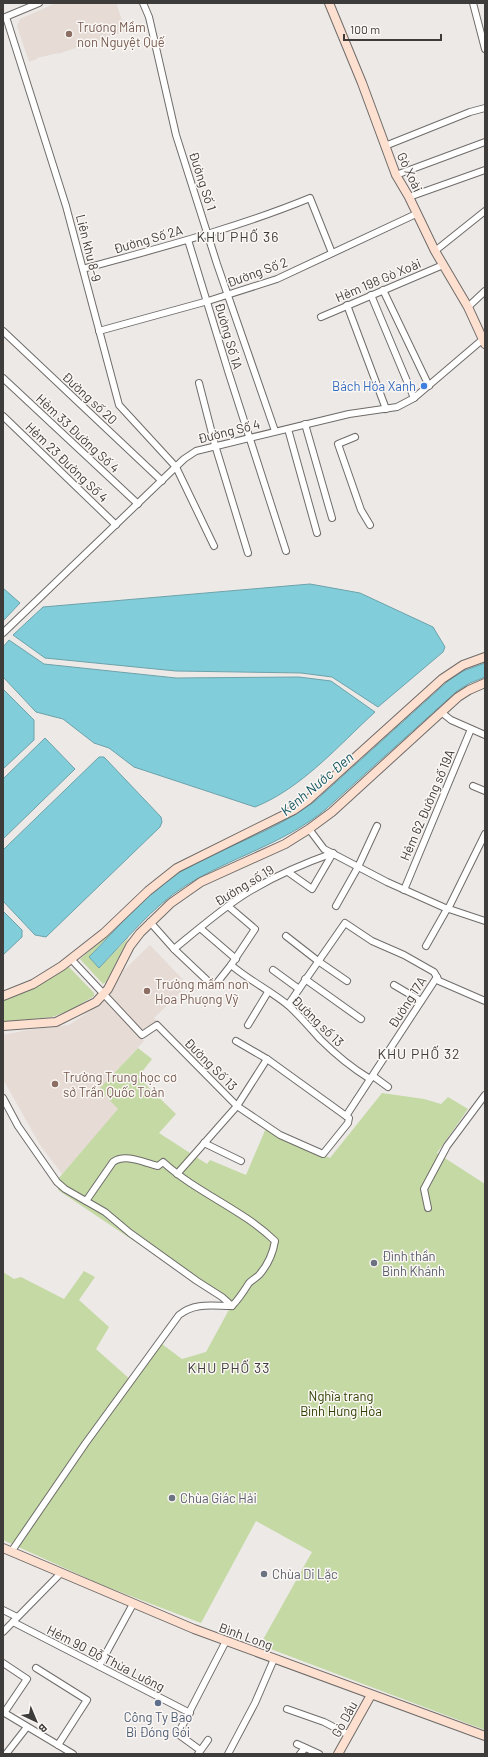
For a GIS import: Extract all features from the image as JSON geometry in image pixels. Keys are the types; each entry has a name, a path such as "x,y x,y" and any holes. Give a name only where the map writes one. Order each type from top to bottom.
{"street":[{"path":"5,17 39,3"},
{"name":"Đường Số 1","path":"144,3 149,17 176,135 228,295 275,431"},
{"name":"Gò Xoài","path":"329,3 386,146 396,175 409,197 435,252 468,307 484,342"},
{"path":"473,3 485,49"},
{"name":"Liên khu 8-9","path":"5,17 60,184 119,405 176,467 214,546"},
{"path":"386,146 470,112 485,108"},
{"path":"396,175 485,142"},
{"path":"409,197 485,170"},
{"name":"Đường Số 2A","path":"83,269 188,240 280,211 310,198 332,253"},
{"path":"435,252 485,211"},
{"name":"Đường Số 2","path":"99,331 208,301 277,279 416,214"},
{"name":"Đường Số 1A","path":"188,240 249,438 286,551"},
{"name":"Hẻm 198 Gò Xoài","path":"321,317 443,265"},
{"path":"383,290 429,386"},
{"path":"468,307 485,291"},
{"path":"371,295 414,398"},
{"path":"347,305 386,409"},
{"name":"Đường số 20","path":"3,331 162,481"},
{"name":"Đường Số 4","path":"3,633 176,467 196,451 215,445 348,414 397,407 414,398 484,342"},
{"name":"Hẻm 33 Đường Số 4","path":"3,378 138,504"},
{"path":"199,383 215,445 248,553"},
{"name":"Hẻm 23 Đường Số 4","path":"3,416 116,525"},
{"path":"305,424 332,518"},
{"path":"288,429 317,532"},
{"path":"355,437 338,444 361,510 370,525"},
{"path":"3,996 42,979 71,959 104,932 152,887 177,868 277,820 301,805 442,679 463,666 485,658"},
{"path":"3,1026 61,1021 91,1005 104,995 112,983 130,946 150,922 171,903 195,886 285,844 309,829 332,812 464,693 485,683"},
{"path":"442,712 451,720 485,735"},
{"name":"Hẻm 62 Đường số 19A","path":"404,890 471,729"},
{"path":"473,786 485,791"},
{"path":"336,906 378,826"},
{"path":"309,829 324,849 404,890 448,909 485,921"},
{"path":"426,946 448,909 485,834"},
{"path":"288,872 312,889 333,853"},
{"name":"Đường số 19","path":"174,949 228,906 243,896 288,872 333,853"},
{"path":"150,922 174,949 211,984 216,984 236,959 255,929 228,906"},
{"name":"Đường 17A","path":"318,961 345,923 372,941 434,972 439,981 485,1001"},
{"path":"200,928 236,959"},
{"path":"286,936 347,981"},
{"path":"71,959 104,995"},
{"path":"288,1005 318,961"},
{"name":"Đường số 13","path":"231,965 246,978 288,1005 336,1054 388,1087"},
{"path":"273,970 299,989"},
{"name":"Đường 17A","path":"237,1106 280,1135 324,1154 348,1123 349,1118 346,1116 437,977"},
{"path":"306,979 361,1019"},
{"path":"394,985 421,1001"},
{"path":"248,1025 268,992"},
{"name":"Đường Số 13","path":"104,995 142,1035 156,1025 237,1106 177,1174"},
{"path":"236,1040 267,1059 346,1116"},
{"path":"237,1106 267,1059"},
{"path":"428,1208 424,1189 447,1146 485,1095"},
{"path":"4,1103 57,1182 65,1189 106,1212 130,1234 196,1281 222,1297 232,1306"},
{"path":"204,1143 240,1161"},
{"path":"11,1552 90,1438 179,1315 198,1305 232,1306 244,1293 250,1282 259,1276 273,1251 275,1241 266,1232 235,1210 177,1174 163,1162 158,1166 120,1158 113,1162 86,1201"},
{"name":"Bình Long","path":"3,1548 60,1574 226,1641 485,1736"},
{"path":"3,1632 60,1574"},
{"path":"99,1666 133,1604"},
{"path":"3,1610 18,1617"},
{"name":"Hẻm 90 Đỗ Thừa Luông","path":"13,1622 190,1713"},
{"path":"208,1740 199,1752 178,1734 226,1641"},
{"path":"228,1754 255,1703 274,1658"},
{"path":"3,1663 27,1679 4,1712 73,1754"},
{"path":"36,1668 87,1700 58,1745"},
{"name":"Gò Dầu","path":"338,1754 371,1695"},
{"path":"287,1709 324,1722 349,1735"},
{"path":"6,1754 27,1726"},
{"path":"297,1744 319,1754"},
{"path":"300,1754 305,1748"}],"shaded area":[{"name":"Trương Mầm non Nguyệt Quế","path":"56,3 116,3 126,31 58,54 37,58 29,62 17,26 20,19"},
{"name":"Trường mầm non Hoa Phượng Vỹ","path":"150,945 188,985 154,1018 157,1021 148,1028 141,1029 138,1028 109,997 124,970"},
{"name":"Trường Trung học cơ sở Trần Quốc Toản","path":"104,1001 144,1041 99,1089 119,1109 62,1174 40,1145 3,1079 3,1035 27,1030 69,1025"}],"green space":[{"path":"113,931 89,957 99,968 129,937 106,982 103,984 80,959"},
{"path":"69,967 94,993 94,996 71,1010 52,1017 3,1022 3,1001 34,988"},
{"name":"Nghĩa trang Bình Hưng Hòa","path":"138,1048 152,1059 138,1077 176,1114 159,1133 207,1164 210,1160 246,1175 266,1128 330,1158 382,1093 424,1099 441,1104 448,1097 468,1109 437,1153 485,1184 485,1730 260,1645 312,1552 256,1521 201,1623 102,1585 3,1540 3,1272 14,1279 21,1277 64,1299 84,1271 95,1277 79,1300 109,1327 96,1349 132,1381 162,1344 182,1359 206,1352 231,1306 58,1190 58,1179 118,1109 99,1089"}],"water":[{"path":"310,584 360,593 433,627 445,647 443,652 378,707 332,677 301,673 176,671 45,658 13,635 43,607"},
{"path":"3,588 20,603 3,621"},
{"path":"9,640 44,664 176,678 299,677 331,681 375,712 304,778 272,799 255,807 134,767 109,748 94,743 63,719 36,712 3,677 3,647"},
{"path":"485,663 485,677 470,683 457,691 326,809 310,821 293,832 203,876 173,894 129,935 99,968 89,957 143,901 167,881 180,872 214,854 265,831 298,813 314,802 448,681 463,671"},
{"path":"3,689 34,720 34,740 3,769"},
{"path":"45,738 75,769 3,839 3,779"},
{"path":"99,757 104,757 161,817 162,822 160,827 46,937 35,935 3,901 3,850"},
{"path":"3,911 22,930 22,937 3,955"}],"place":[{"name":"Trương Mầm non Nguyệt Quế","path":"69,34"},
{"name":"Bách Hóa Xanh","path":"424,386"},
{"name":"Trường mầm non Hoa Phượng Vỹ","path":"147,991"},
{"name":"Trường Trung học cơ sở Trần Quốc Toản","path":"55,1084"},
{"name":"Đình thần Bình Khánh","path":"374,1263"},
{"name":"Chùa Giác Hải","path":"172,1498"},
{"name":"Chùa Di Lặc","path":"264,1574"},
{"name":"Công Ty Bao Bì Đóng Gói","path":"158,1703"}],"district":[{"name":"KHU PHỐ 36","path":"238,237"},
{"name":"KHU PHỐ 32","path":"419,1054"},
{"name":"KHU PHỐ 33","path":"229,1368"}],"water label":[{"name":"Kênh Nước Đen","path":"317,784"}]}
